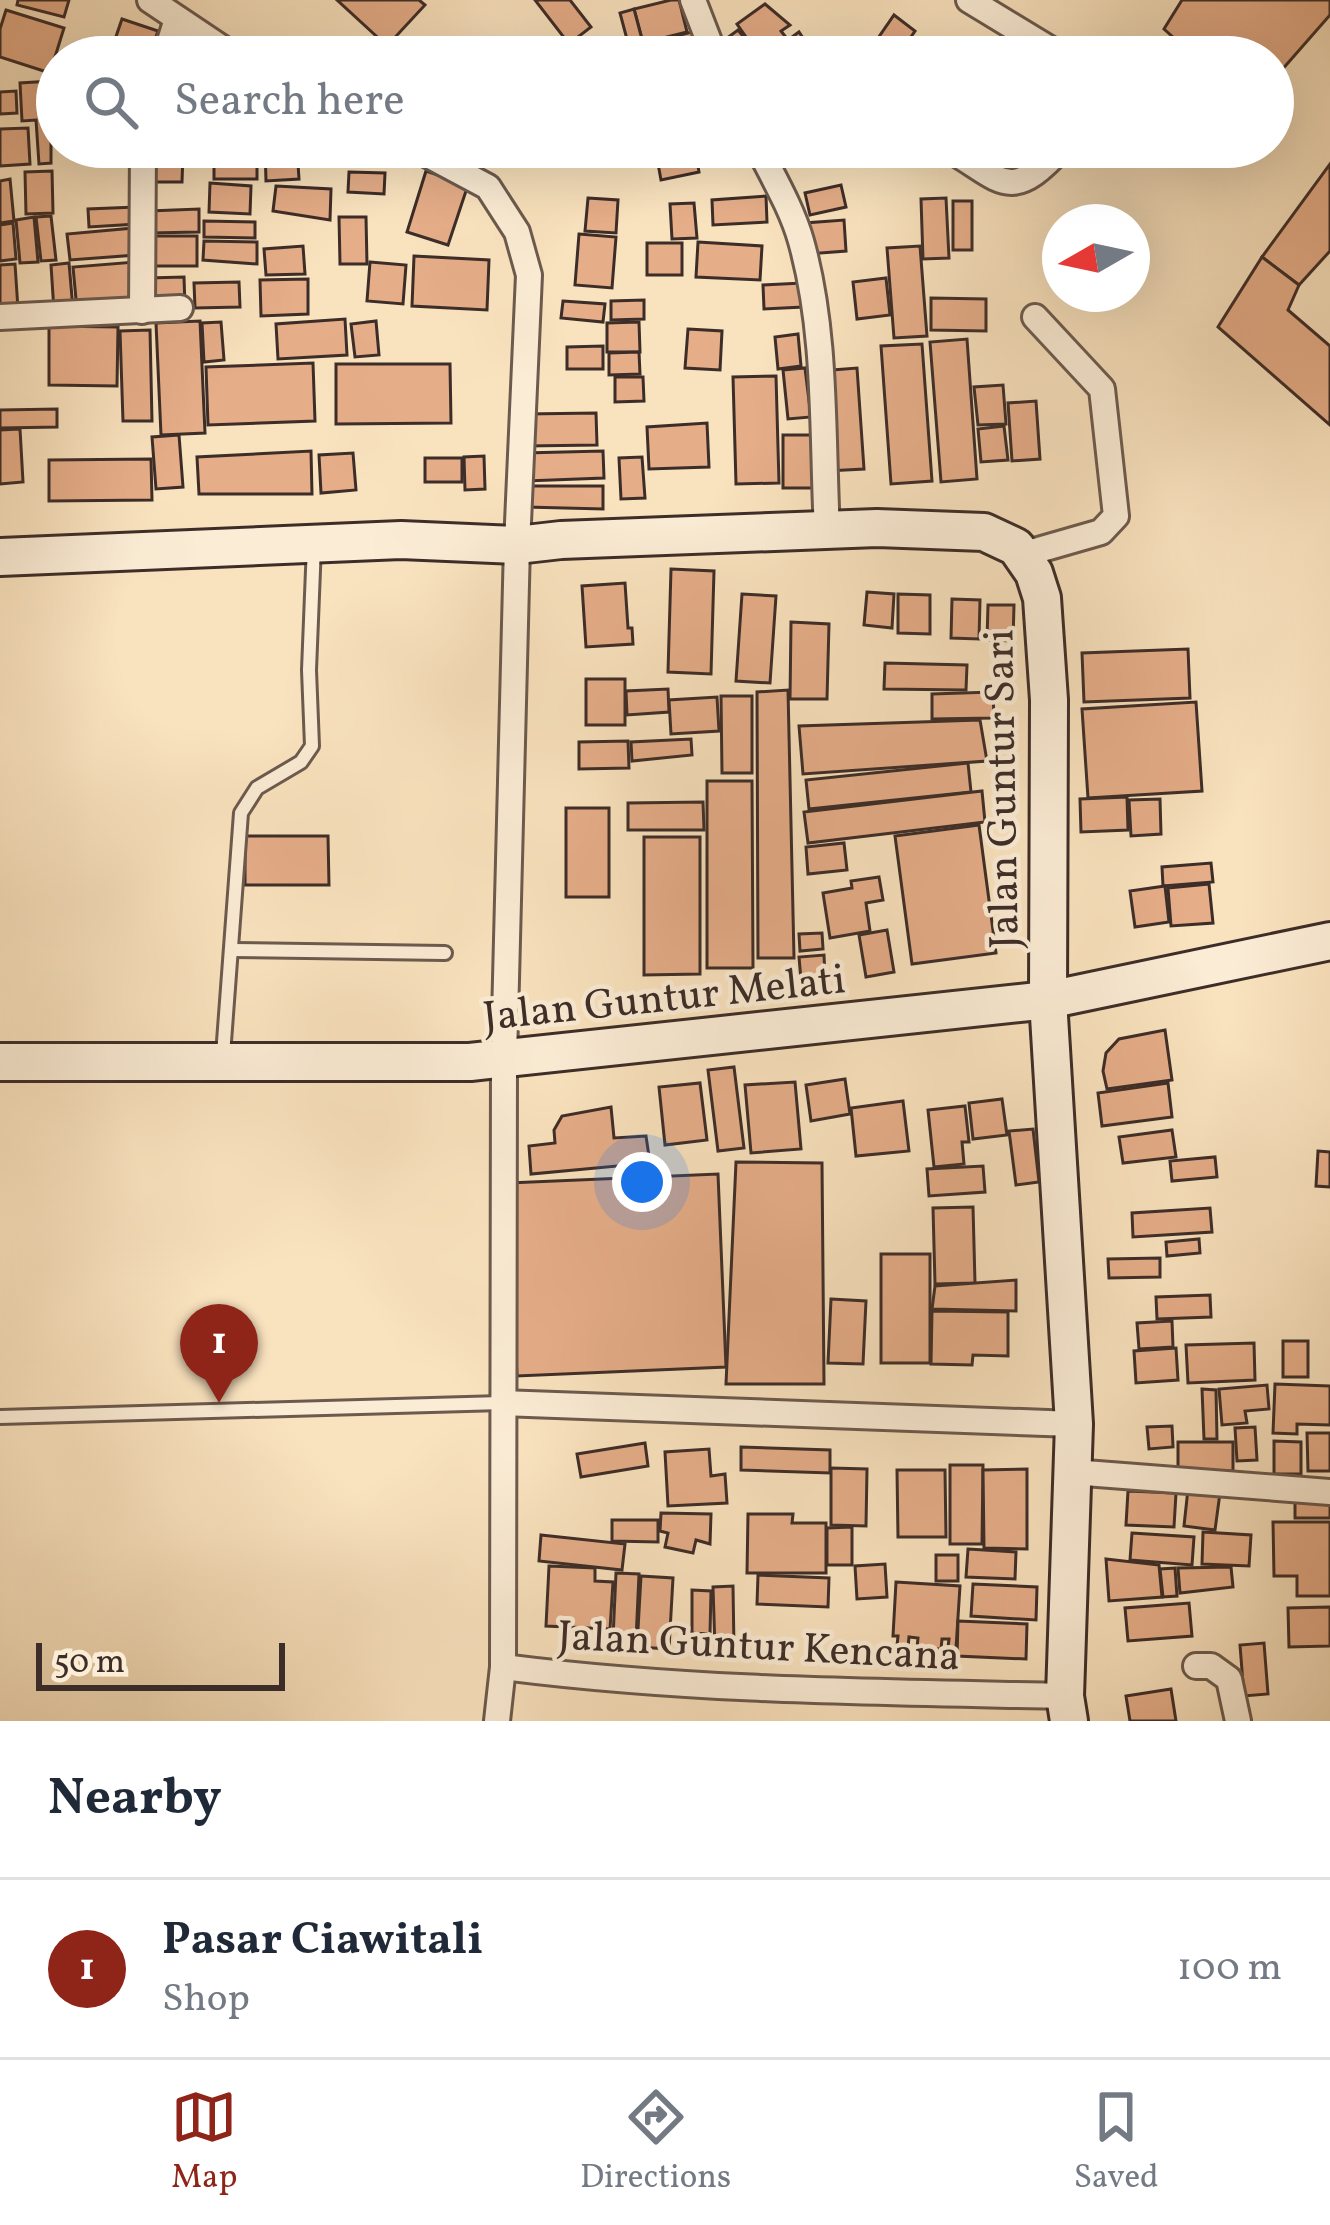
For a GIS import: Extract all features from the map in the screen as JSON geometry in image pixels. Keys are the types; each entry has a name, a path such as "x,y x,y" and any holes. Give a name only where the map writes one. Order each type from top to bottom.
{"street":[{"path":"150,0 203,36"},
{"path":"693,0 707,36"},
{"path":"968,0 1028,36"},
{"path":"172,36 177,19"},
{"path":"142,310 143,168"},
{"path":"452,168 488,187 517,232 529,275 504,1058 503,1667"},
{"path":"768,168 800,236 817,321 827,531"},
{"path":"978,168 1003,184 1018,182 1036,168"},
{"path":"0,316 180,308"},
{"path":"0,557 401,540 517,545 582,538 827,531 985,532 1021,555 1101,532 1116,516 1102,389 1036,317"},
{"name":"Jalan Guntur Sari","path":"1021,555 1042,598 1049,700 1048,1000 1074,1424 1067,1708"},
{"name":"Jalan Guntur Melati","path":"0,1062 470,1062 1048,1000 1330,941"},
{"path":"502,1403 1074,1424"},
{"path":"1072,1472 1330,1492"},
{"path":"1196,1666 1211,1666 1229,1679 1238,1721"},
{"name":"Jalan Guntur Kencana","path":"497,1721 503,1667 614,1682 1067,1708"}],"lane":[{"path":"223,1062 242,813 257,788 301,762 312,746 309,670 314,544"},
{"path":"231,950 445,952"},
{"path":"0,1417 502,1403"}],"building":[{"path":"18,0 69,0 64,17 17,5"},
{"path":"337,0 419,0 425,5 396,36 376,36"},
{"path":"535,0 570,0 591,27 579,36 563,36"},
{"path":"679,0 687,32 641,36 634,9"},
{"path":"1182,0 1330,0 1330,15 1294,56 1294,36 1172,36 1164,29"},
{"path":"765,4 790,25 781,31 785,36 745,36 737,24"},
{"path":"634,9 641,36 626,36 620,13"},
{"path":"6,10 64,28 62,36 36,36 36,69 0,57"},
{"path":"894,15 915,31 912,36 880,36"},
{"path":"122,19 158,31 156,36 116,36"},
{"path":"36,82 36,120 22,121 20,83"},
{"path":"16,91 17,113 0,114 0,92"},
{"path":"28,128 30,164 0,166 0,129"},
{"path":"1330,164 1330,251 1299,285 1262,257"},
{"path":"148,168 182,168 182,182 147,182"},
{"path":"214,168 257,168 257,179 214,179"},
{"path":"266,168 298,168 299,179 266,181"},
{"path":"659,168 698,168 699,172 661,180"},
{"path":"52,171 53,213 26,214 25,172"},
{"path":"426,171 468,185 448,245 407,232"},
{"path":"349,172 385,173 384,194 348,192"},
{"path":"10,179 14,221 0,223 0,181"},
{"path":"210,183 251,186 250,214 209,212"},
{"path":"841,185 846,207 810,215 805,193"},
{"path":"276,186 331,189 330,220 273,211"},
{"path":"766,196 767,222 713,225 712,200"},
{"path":"588,198 618,200 616,233 585,231"},
{"path":"946,198 949,258 923,259 921,199"},
{"path":"953,201 972,201 972,250 953,250"},
{"path":"694,203 697,238 672,239 670,204"},
{"path":"136,207 137,224 89,227 88,209"},
{"path":"199,209 199,232 149,233 149,211"},
{"path":"51,216 56,260 41,261 36,217"},
{"path":"34,217 38,262 20,263 16,220"},
{"path":"339,217 366,217 367,264 340,264"},
{"path":"844,220 846,251 808,254 805,223"},
{"path":"204,221 255,222 255,238 204,237"},
{"path":"13,223 16,259 0,261 0,225"},
{"path":"134,228 136,255 70,260 67,234"},
{"path":"579,234 616,237 612,288 575,285"},
{"path":"151,236 197,236 197,266 151,266"},
{"path":"204,241 257,242 257,264 203,260"},
{"path":"698,242 762,246 760,280 696,277"},
{"path":"647,243 682,243 682,275 647,275"},
{"path":"303,246 305,274 266,275 264,249"},
{"path":"920,246 927,336 894,338 887,248"},
{"path":"414,256 489,260 487,310 412,306"},
{"path":"1262,257 1299,285 1288,310 1330,346 1330,425 1218,327"},
{"path":"135,262 139,306 77,310 73,267"},
{"path":"370,262 406,265 403,304 367,301"},
{"path":"69,263 73,309 54,311 51,265"},
{"path":"15,264 18,309 0,310 0,265"},
{"path":"184,277 185,307 149,308 148,278"},
{"path":"886,278 890,315 857,319 853,282"},
{"path":"308,279 308,314 261,316 260,280"},
{"path":"239,282 240,307 195,308 194,283"},
{"path":"802,283 803,307 764,309 763,285"},
{"path":"931,298 986,299 986,331 931,330"},
{"path":"644,300 644,319 611,320 611,301"},
{"path":"563,301 605,304 603,322 561,318"},
{"path":"345,319 347,355 278,359 276,324"},
{"path":"200,321 205,433 161,435 156,323"},
{"path":"376,321 379,355 355,357 351,324"},
{"path":"221,322 224,360 204,362 202,323"},
{"path":"639,322 640,352 607,352 607,323"},
{"path":"49,326 118,327 117,386 49,385"},
{"path":"688,329 722,331 720,370 685,368"},
{"path":"150,330 152,421 123,421 120,331"},
{"path":"798,334 801,366 778,369 775,337"},
{"path":"967,339 977,479 941,482 930,342"},
{"path":"922,344 932,481 891,484 881,346"},
{"path":"603,346 603,369 567,369 567,347"},
{"path":"639,352 640,374 609,375 609,353"},
{"path":"313,363 315,421 208,425 206,367"},
{"path":"336,364 450,364 451,423 336,424"},
{"path":"805,368 811,417 788,419 783,370"},
{"path":"857,368 864,469 827,471 820,371"},
{"path":"776,376 779,483 736,484 733,377"},
{"path":"615,377 643,377 644,401 615,402"},
{"path":"1003,385 1006,424 978,425 974,387"},
{"path":"1036,401 1040,459 1012,461 1008,403"},
{"path":"57,409 57,427 0,428 0,410"},
{"path":"596,413 597,445 526,446 526,414"},
{"path":"707,423 709,467 649,469 647,427"},
{"path":"1004,426 1008,460 981,462 978,429"},
{"path":"20,429 23,482 0,484 0,430"},
{"path":"179,435 183,487 156,489 152,437"},
{"path":"783,435 815,435 815,488 783,488"},
{"path":"311,451 312,494 199,494 197,457"},
{"path":"603,451 604,478 526,481 524,453"},
{"path":"353,453 356,490 321,493 319,455"},
{"path":"484,456 485,489 465,490 464,457"},
{"path":"642,457 645,498 621,499 619,458"},
{"path":"425,458 462,458 462,482 425,482"},
{"path":"151,459 152,500 49,501 49,460"},
{"path":"526,486 603,486 603,509 526,507"},
{"path":"671,569 714,571 711,674 668,672"},
{"path":"625,583 633,644 586,647 582,586"},
{"path":"867,592 894,594 892,628 864,625"},
{"path":"742,594 776,596 770,683 736,681"},
{"path":"898,594 930,595 930,634 898,633"},
{"path":"952,599 980,600 979,639 951,638"},
{"path":"988,605 1014,605 1013,641 987,640"},
{"path":"791,622 829,624 827,699 790,699"},
{"path":"1188,649 1190,698 1084,702 1082,653"},
{"path":"885,663 967,665 966,690 884,689"},
{"path":"586,679 625,679 625,725 586,725"},
{"path":"668,689 669,712 627,715 626,691"},
{"path":"788,690 794,958 758,958 757,692"},
{"path":"993,692 994,718 932,719 932,694"},
{"path":"721,696 752,696 752,773 722,773"},
{"path":"717,697 719,731 671,734 669,700"},
{"path":"1196,702 1202,791 1088,798 1082,709"},
{"path":"980,720 987,761 803,774 799,726"},
{"path":"691,739 692,755 632,761 631,742"},
{"path":"628,741 629,768 579,769 579,742"},
{"path":"968,763 971,792 809,809 806,780"},
{"path":"707,781 752,781 753,968 707,968"},
{"path":"982,791 985,822 808,843 804,812"},
{"path":"1127,797 1128,830 1081,832 1080,799"},
{"path":"1160,799 1161,834 1131,836 1129,800"},
{"path":"703,802 704,830 628,830 628,803"},
{"path":"566,808 609,808 609,897 566,897"},
{"path":"979,825 996,953 912,964 895,836"},
{"path":"245,836 328,836 329,885 245,885"},
{"path":"644,837 700,837 700,974 644,975"},
{"path":"844,843 847,870 808,874 806,847"},
{"path":"1211,863 1213,882 1163,886 1162,867"},
{"path":"879,877 883,900 866,903 870,931 830,938 823,893 852,888 851,881"},
{"path":"1209,884 1213,923 1171,926 1168,888"},
{"path":"1165,886 1169,922 1135,927 1130,891"},
{"path":"887,930 894,972 866,977 859,935"},
{"path":"822,933 823,949 800,951 799,934"},
{"path":"824,955 825,977 801,980 799,957"},
{"path":"1165,1030 1172,1080 1107,1089 1106,1053 1119,1039"},
{"path":"734,1067 744,1148 718,1151 708,1070"},
{"path":"845,1079 850,1114 811,1121 806,1085"},
{"path":"795,1082 801,1149 751,1153 745,1085"},
{"path":"700,1083 707,1140 665,1145 659,1087"},
{"path":"1168,1083 1172,1117 1102,1126 1098,1093"},
{"path":"1002,1099 1007,1135 973,1139 969,1103"},
{"path":"903,1101 909,1151 856,1156 851,1108"},
{"path":"965,1106 969,1142 962,1142 964,1164 934,1167 928,1110"},
{"path":"611,1107 614,1138 646,1136 650,1163 531,1174 529,1146 555,1143 554,1130 562,1116"},
{"path":"1033,1129 1039,1182 1016,1185 1009,1131"},
{"path":"1172,1130 1176,1157 1123,1163 1119,1137"},
{"path":"1318,1151 1330,1152 1330,1187 1316,1186"},
{"path":"1215,1157 1217,1177 1172,1181 1170,1161"},
{"path":"736,1162 822,1163 824,1384 726,1384"},
{"path":"983,1166 985,1192 929,1196 927,1169"},
{"path":"718,1174 726,1367 517,1376 508,1183"},
{"path":"973,1207 975,1283 935,1284 933,1208"},
{"path":"1210,1208 1212,1232 1133,1237 1132,1213"},
{"path":"1199,1239 1200,1253 1167,1256 1166,1242"},
{"path":"881,1254 930,1254 930,1363 881,1363"},
{"path":"1160,1258 1160,1277 1109,1278 1108,1259"},
{"path":"1016,1280 1016,1311 932,1309 935,1286"},
{"path":"1210,1295 1211,1317 1157,1319 1156,1297"},
{"path":"831,1299 866,1301 863,1364 828,1363"},
{"path":"932,1311 1008,1312 1008,1356 973,1355 972,1365 931,1364"},
{"path":"1172,1321 1173,1347 1139,1349 1137,1323"},
{"path":"1283,1341 1308,1341 1308,1377 1283,1377"},
{"path":"1254,1343 1255,1380 1188,1383 1186,1345"},
{"path":"1176,1348 1178,1380 1136,1383 1134,1351"},
{"path":"1275,1384 1330,1386 1330,1425 1297,1424 1297,1434 1273,1433"},
{"path":"1267,1385 1269,1409 1245,1411 1247,1423 1222,1425 1219,1389"},
{"path":"1202,1389 1216,1390 1217,1439 1204,1439"},
{"path":"1172,1426 1173,1447 1149,1449 1147,1427"},
{"path":"1255,1427 1257,1460 1237,1461 1235,1428"},
{"path":"1307,1433 1330,1433 1330,1471 1308,1471"},
{"path":"1274,1441 1301,1442 1301,1474 1274,1474"},
{"path":"1178,1442 1233,1442 1233,1471 1178,1470"},
{"path":"645,1443 648,1466 581,1477 577,1454"},
{"path":"741,1447 830,1450 830,1473 741,1470"},
{"path":"709,1449 711,1476 725,1474 727,1503 668,1506 665,1452"},
{"path":"950,1465 983,1465 982,1544 950,1544"},
{"path":"831,1468 867,1469 866,1526 831,1525"},
{"path":"1027,1469 1027,1549 984,1548 983,1470"},
{"path":"897,1470 945,1470 946,1537 898,1537"},
{"path":"1188,1489 1220,1493 1215,1530 1184,1526"},
{"path":"1128,1491 1176,1493 1174,1527 1126,1525"},
{"path":"1295,1499 1330,1499 1330,1518 1295,1518"},
{"path":"661,1513 711,1514 710,1544 696,1540 693,1553 665,1547 668,1533 660,1531"},
{"path":"748,1514 793,1514 792,1523 826,1523 826,1573 747,1573"},
{"path":"612,1520 658,1520 658,1542 612,1541"},
{"path":"1273,1522 1330,1522 1330,1596 1297,1596 1297,1576 1274,1576"},
{"path":"852,1527 852,1565 827,1565 827,1528"},
{"path":"1203,1532 1251,1535 1249,1566 1202,1564"},
{"path":"1132,1533 1194,1537 1192,1565 1130,1560"},
{"path":"541,1535 625,1544 622,1570 539,1561"},
{"path":"968,1549 1016,1552 1015,1579 966,1577"},
{"path":"936,1555 958,1555 958,1581 936,1581"},
{"path":"1106,1559 1159,1565 1162,1597 1109,1601"},
{"path":"885,1564 887,1597 857,1599 855,1566"},
{"path":"549,1566 595,1568 595,1581 613,1582 610,1629 546,1626"},
{"path":"1231,1567 1233,1587 1180,1593 1178,1568"},
{"path":"1175,1568 1177,1596 1163,1597 1160,1569"},
{"path":"616,1573 639,1574 636,1640 613,1638"},
{"path":"758,1575 829,1578 828,1607 757,1604"},
{"path":"641,1576 673,1578 669,1649 637,1647"},
{"path":"896,1582 960,1586 956,1648 948,1647 949,1639 942,1639 941,1649 917,1648 918,1638 909,1637 908,1647 897,1646 898,1636 893,1636"},
{"path":"973,1584 1037,1587 1036,1620 971,1616"},
{"path":"733,1586 734,1648 715,1649 713,1587"},
{"path":"692,1590 711,1591 710,1634 692,1633"},
{"path":"1189,1603 1192,1636 1128,1641 1125,1608"},
{"path":"1330,1607 1330,1646 1289,1647 1288,1608"},
{"path":"958,1621 1027,1624 1026,1659 957,1656"},
{"path":"1264,1643 1268,1694 1244,1696 1240,1645"},
{"path":"1171,1689 1176,1721 1130,1721 1126,1696"}],"place":[{"name":"Pasar Ciawitali","path":"219,1403"}]}
